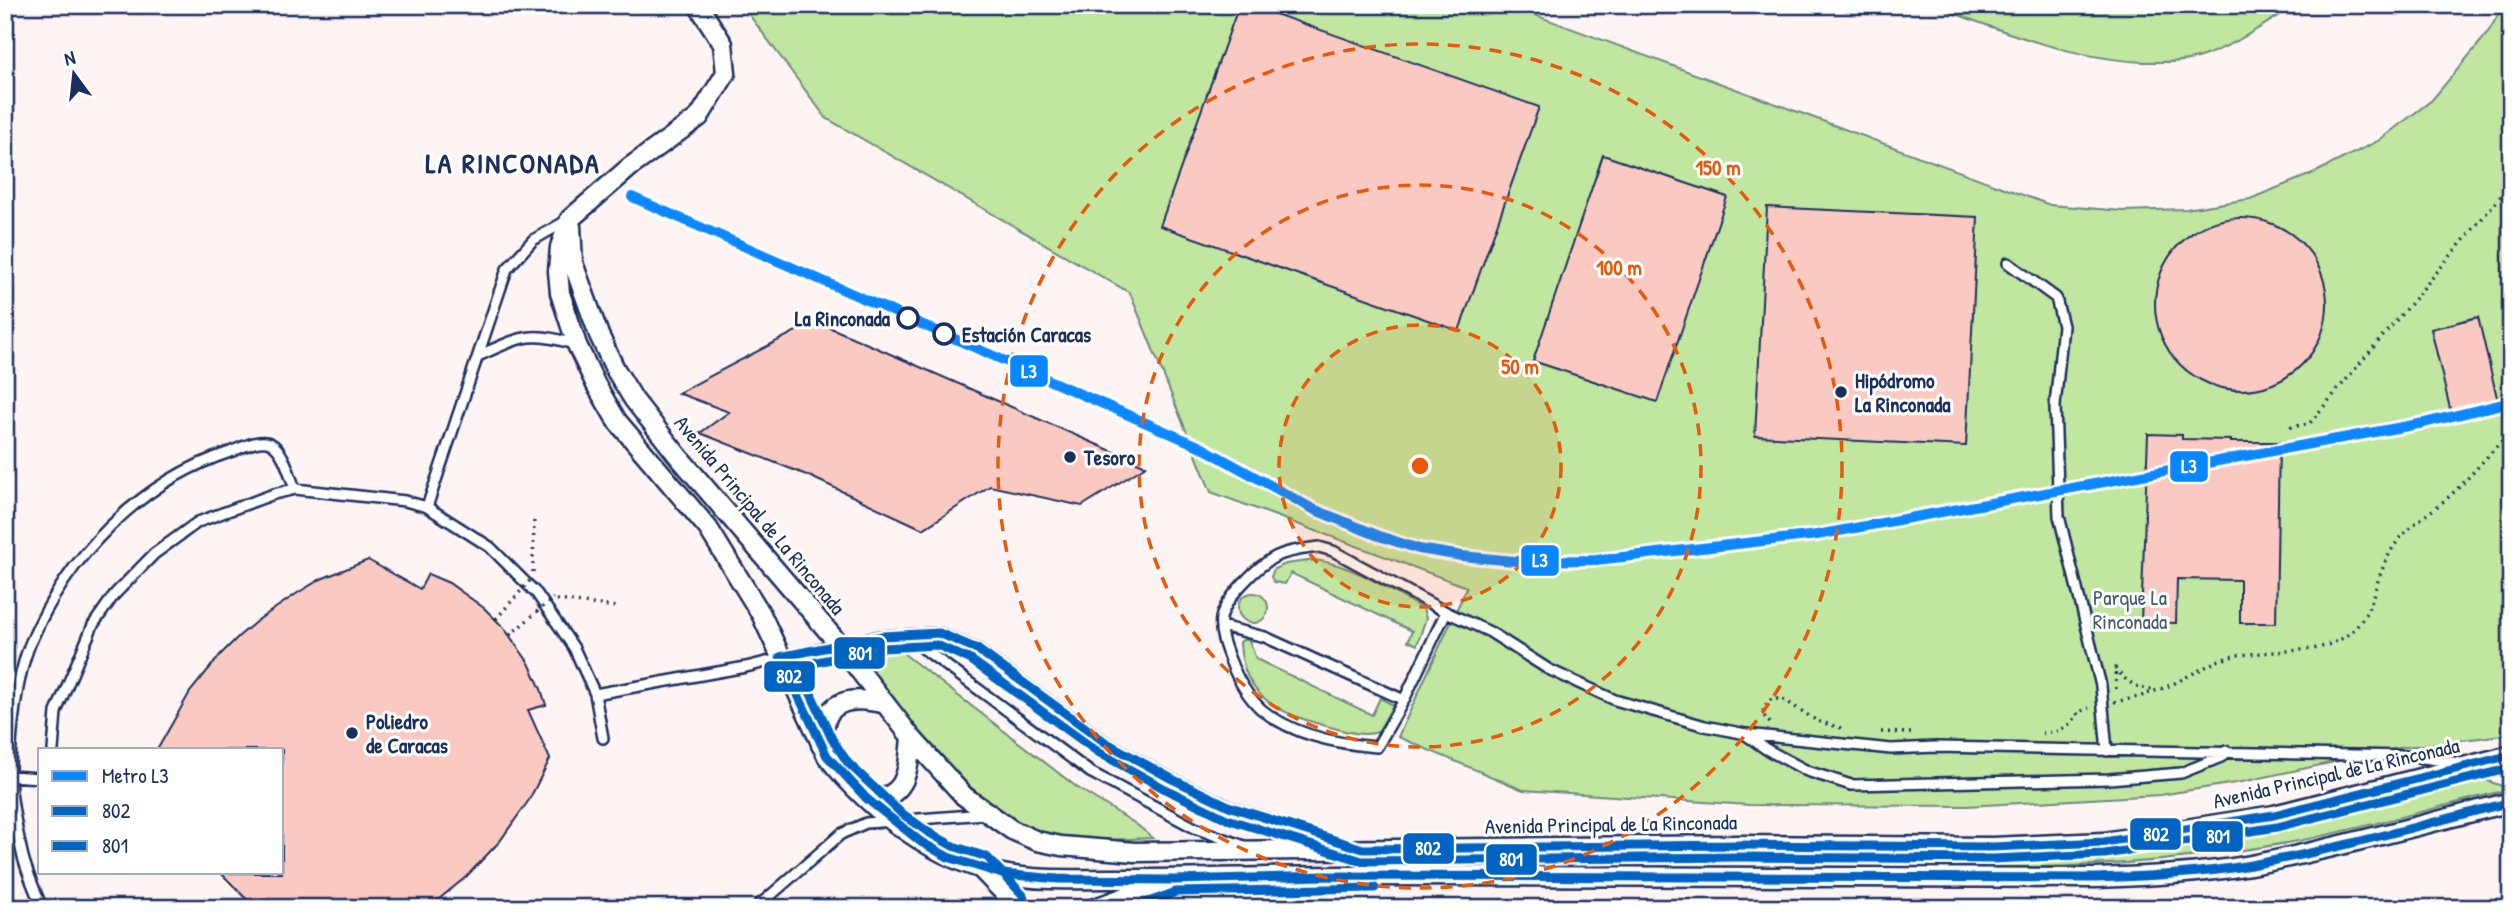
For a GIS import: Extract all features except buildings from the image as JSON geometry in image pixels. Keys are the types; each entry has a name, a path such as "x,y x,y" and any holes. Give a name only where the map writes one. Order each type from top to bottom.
{"street":[{"path":"698,5 723,44 726,73 699,117 630,167 570,219 560,247 560,293 577,345 617,421 708,528 761,614 821,745 839,771 867,799 921,842 948,857 1002,874 1058,879 1174,880 1324,876 2096,878 2175,875 2249,865 2511,802"},
{"name":"Avenida Principal de La Rinconada","path":"570,219 573,263 599,335 628,389 678,456 839,643 883,703 964,796 986,814 1037,841 1061,846 1135,852 1739,845 1992,847 2104,842 2274,814 2511,755"},
{"path":"821,745 827,717 836,707 848,701 863,699 883,703"},
{"path":"867,799 880,799 895,793 908,769 911,737"},
{"path":"979,866 1013,902 1014,908"},
{"path":"1095,908 1174,880"}],"lane":[{"path":"427,507 507,269 533,240 570,219"},
{"path":"2008,263 2056,298 2063,326 2055,406 2059,516 2101,686 2107,751"},
{"path":"478,356 523,336 553,337 577,345"},
{"path":"42,908 22,855 10,776 16,703 30,646 55,596 98,537 132,506 174,476 206,460 261,441 271,444 280,452 295,489"},
{"path":"53,748 56,712 93,625 114,595 154,554 198,522 295,489 371,496 427,507 490,547 537,594 574,648 595,694 603,738"},
{"path":"1446,612 1404,700 1377,747 1350,745 1308,733 1272,717 1260,708 1238,680 1224,644 1221,626 1222,617 1237,587 1275,557 1319,547 1333,551 1446,612 1490,632 1548,669 1615,700 1705,726 1746,734 1891,749 1935,747 2407,755 2473,764"},
{"path":"1221,626 1265,638 1404,700"},
{"path":"595,694 746,667 839,643 882,636 939,632 977,649 1105,742 1172,779 1231,807 1363,849"},
{"path":"905,635 1090,772 1195,828 1255,850"},
{"path":"1746,734 1766,749 1807,771 1851,785 2109,779 2181,773 2221,757 2226,751"},
{"path":"10,776 38,778"},
{"path":"756,908 841,834 866,823 986,814"}],"path":[{"path":"2290,427 2309,424 2511,184"},
{"path":"2030,733 2054,733 2062,730 2070,725 2077,713 2156,690 2217,661 2237,655 2325,647 2353,630 2366,616 2385,562 2400,538 2456,490 2511,432"},
{"path":"496,619 533,577 534,516"},
{"path":"510,635 553,598"},
{"path":"579,604 617,607"},
{"path":"2116,702 2115,667 2120,676 2136,686 2156,690"},
{"path":"1774,723 1766,720 1763,712 1767,702 1773,698 1786,701 1817,721 1847,729"},
{"path":"1824,729 1831,731 1838,727"},
{"path":"1880,732 1921,733"}],"green space":[{"name":"Hipódromo La Rinconada","path":"742,5 1508,5 2050,205 2123,211 2186,209 2250,199 2316,172 2378,141 2432,100 2487,34 2504,5 2511,5 2511,734 2399,748 2242,782 2160,795 1967,806 1749,805 1523,790 1398,737 1467,587 1211,492 1130,293 826,118"},
{"path":"1932,5 2296,5 2223,48 2197,58 2143,62 2089,55 2036,42"},
{"path":"1315,560 1344,567 1423,609 1426,618 1417,645 1408,641 1412,631 1291,573 1285,584 1274,582 1271,577 1274,569 1286,564"},
{"path":"1253,593 1259,594 1267,602 1267,614 1259,622 1253,623 1247,622 1239,614 1238,608 1239,602 1247,594"},
{"path":"1249,640 1256,659 1372,715 1380,698 1393,705 1378,732 1372,733 1348,732 1296,716 1267,701 1256,691 1242,661 1240,642"},
{"path":"895,647 1078,788 1136,824 1153,838 1074,839 1032,828 1001,811 972,789 944,762 894,704 852,649"},
{"path":"2476,777 2511,789 2298,841 2212,854 2082,866 1952,867 2090,859 2218,841"}],"metro line":[{"name":"L3","path":"632,197 1201,447 1313,509 1419,549 1462,556 1514,561 1596,560 1817,535 2424,423 2511,402"}],"transit line":[{"name":"802","path":"2511,755 2274,815 2104,842 1992,847 1739,845 1363,849 1231,807 1172,779 1105,742 977,649 939,633 882,636 780,657 827,756 867,799 921,842 948,857 1002,874 1058,879 1174,880 1324,876 2096,878 2193,873 2284,859 2511,802"},
{"name":"801","path":"1026,906 1023,895 987,857 953,846 928,832 900,812 848,763 832,739 798,666 884,648 937,645 971,660 1098,752 1167,790 1227,819 1362,861 1739,857 1992,859 2105,854 2277,827 2511,768"},
{"name":"801","path":"1132,908 1176,892 1375,888"}],"place":[{"name":"La Rinconada","path":"908,318"},
{"name":"Estación Caracas","path":"944,334"},
{"name":"Hipódromo La Rinconada","path":"1841,392"},
{"name":"Tesoro","path":"1070,457"},
{"name":"Poliedro de Caracas","path":"352,733"}],"district":[{"name":"LA RINCONADA","path":"513,163"}],"park label":[{"name":"Parque La Rinconada","path":"2130,609"}]}
